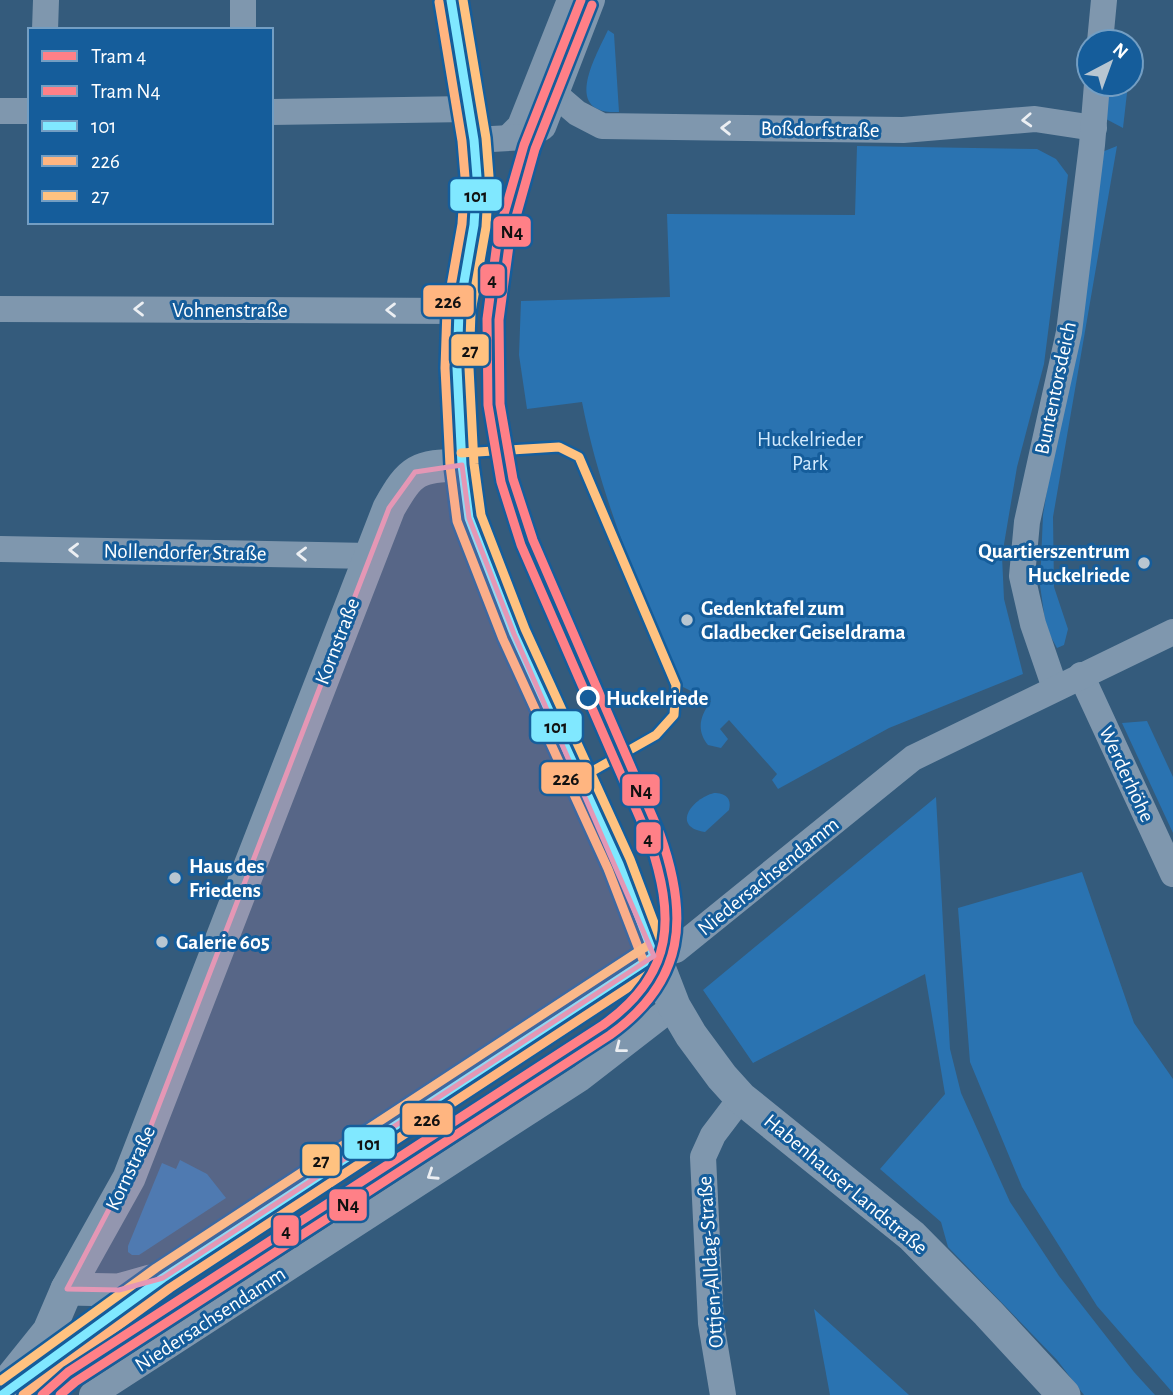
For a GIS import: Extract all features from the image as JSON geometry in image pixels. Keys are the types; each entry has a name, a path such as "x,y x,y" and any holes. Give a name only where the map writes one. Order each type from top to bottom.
{"street":[{"path":"45,28 46,0"},
{"path":"243,0 243,28"},
{"path":"451,0 477,177 474,225 459,311 457,368 462,465 469,518 505,610 614,851 654,956"},
{"path":"509,137 520,126 569,0"},
{"path":"273,112 471,124 509,137 527,136 543,127 592,0"},
{"path":"1101,28 1104,0"},
{"name":"Boßdorfstraße","path":"556,95 577,113 602,126 903,130 1035,119 1094,128"},
{"name":"Buntentorsdeich","path":"1055,688 1033,624 1022,576 1027,522 1069,332 1096,98"},
{"path":"0,111 28,111"},
{"name":"Vohnenstraße","path":"0,309 459,311"},
{"name":"Kornstraße","path":"1,1393 49,1331 67,1289 129,1178 389,508 401,485 415,472 433,466 462,465"},
{"name":"Nollendorfer Straße","path":"0,549 370,556"},
{"name":"Niedersachsendamm","path":"1,1393 163,1278 654,956 676,950 913,758 1173,632"},
{"name":"Werderhöhe","path":"1081,675 1173,874"},
{"name":"Habenhauser Landstraße","path":"654,956 674,1006 691,1035 722,1077 741,1097 912,1236 1063,1395"},
{"name":"Niedersachsendamm","path":"92,1395 581,1078 674,1006"},
{"name":"Ottjen-Alldag-Straße","path":"723,1395 711,1323 703,1157 713,1135 741,1097"},
{"name":"Niedersachsendamm","path":"67,1289 119,1290 163,1278"},
{"name":"Kornstraße","path":"0,1356 67,1289"}],"highlighted area":[{"path":"462,465 469,518 514,634 654,956 163,1278 119,1290 67,1289 145,1141 389,508 415,472"}],"green space":[{"path":"608,30 614,34 619,112 601,110 591,104 587,94 591,68"},
{"path":"1108,98 1126,98 1123,128 1106,119"},
{"name":"Huckelrieder Park","path":"857,146 1037,149 1056,159 1068,175 1044,364 1017,467 1002,556 1004,599 1023,674 889,728 778,789 772,780 777,774 729,720 720,729 728,739 721,748 708,745 704,739 701,723 711,701 679,685 611,511 582,402 527,409 519,355 521,301 670,297 667,214 855,215"},
{"path":"1117,146 1053,517 1054,587 1068,629 1064,645 1057,648 1046,628 1040,585 1043,515 1102,152"},
{"path":"1147,721 1173,777 1173,833 1122,723"},
{"path":"714,793 727,797 729,810 705,832 695,829 689,825 688,813 698,801"},
{"path":"936,797 950,1049 961,1093 1010,1202 1059,1276 1155,1395 1084,1395 1057,1360 948,1247 941,1222 880,1169 945,1094 925,974 753,1063 703,990"},
{"path":"1082,872 1134,1023 1173,1079 1173,1393 1097,1306 1022,1187 970,1062 958,908"},
{"path":"180,1160 207,1174 226,1198 139,1255 132,1255 128,1252 128,1246 162,1163 176,1169"},
{"path":"814,1309 909,1395 830,1395"}],"tram line":[{"name":"4","path":"42,1395 68,1372 603,1025 645,985 656,964 663,942 665,918 663,894 649,839 521,545 501,482 488,405 487,319 498,235 524,145 581,0"},
{"name":"N4","path":"60,1395 75,1382 610,1035 635,1014 654,992 667,969 674,945 677,919 669,864 660,834 533,540 513,479 500,404 499,320 510,238 535,149 592,5"}],"transit line":[{"name":"101","path":"451,0 474,140 477,177 474,225 459,311 457,368 462,465 469,518 514,634 619,864 654,956"},
{"name":"27","path":"463,0 486,138 489,176 486,227 471,312 469,368 474,464 481,515 525,629 630,859 665,952"},
{"name":"226","path":"439,2 462,141 465,177 462,224 447,309 445,368 450,466 457,521 503,639 608,869 643,960"},
{"name":"27","path":"461,453 559,447 579,457 676,685 674,715 656,735 582,777"},
{"name":"27","path":"0,1381 156,1268 647,946"},
{"name":"101","path":"2,1395 163,1278 654,956"},
{"name":"226","path":"23,1395 170,1288 661,966"}],"place":[{"name":"Quartierszentrum Huckelriede","path":"1144,563"},
{"name":"Gedenktafel zum Gladbecker Geiseldrama","path":"687,620"},
{"name":"Huckelriede","path":"588,698"},
{"name":"Haus des Friedens","path":"175,878"},
{"name":"Galerie 605","path":"162,942"}]}
